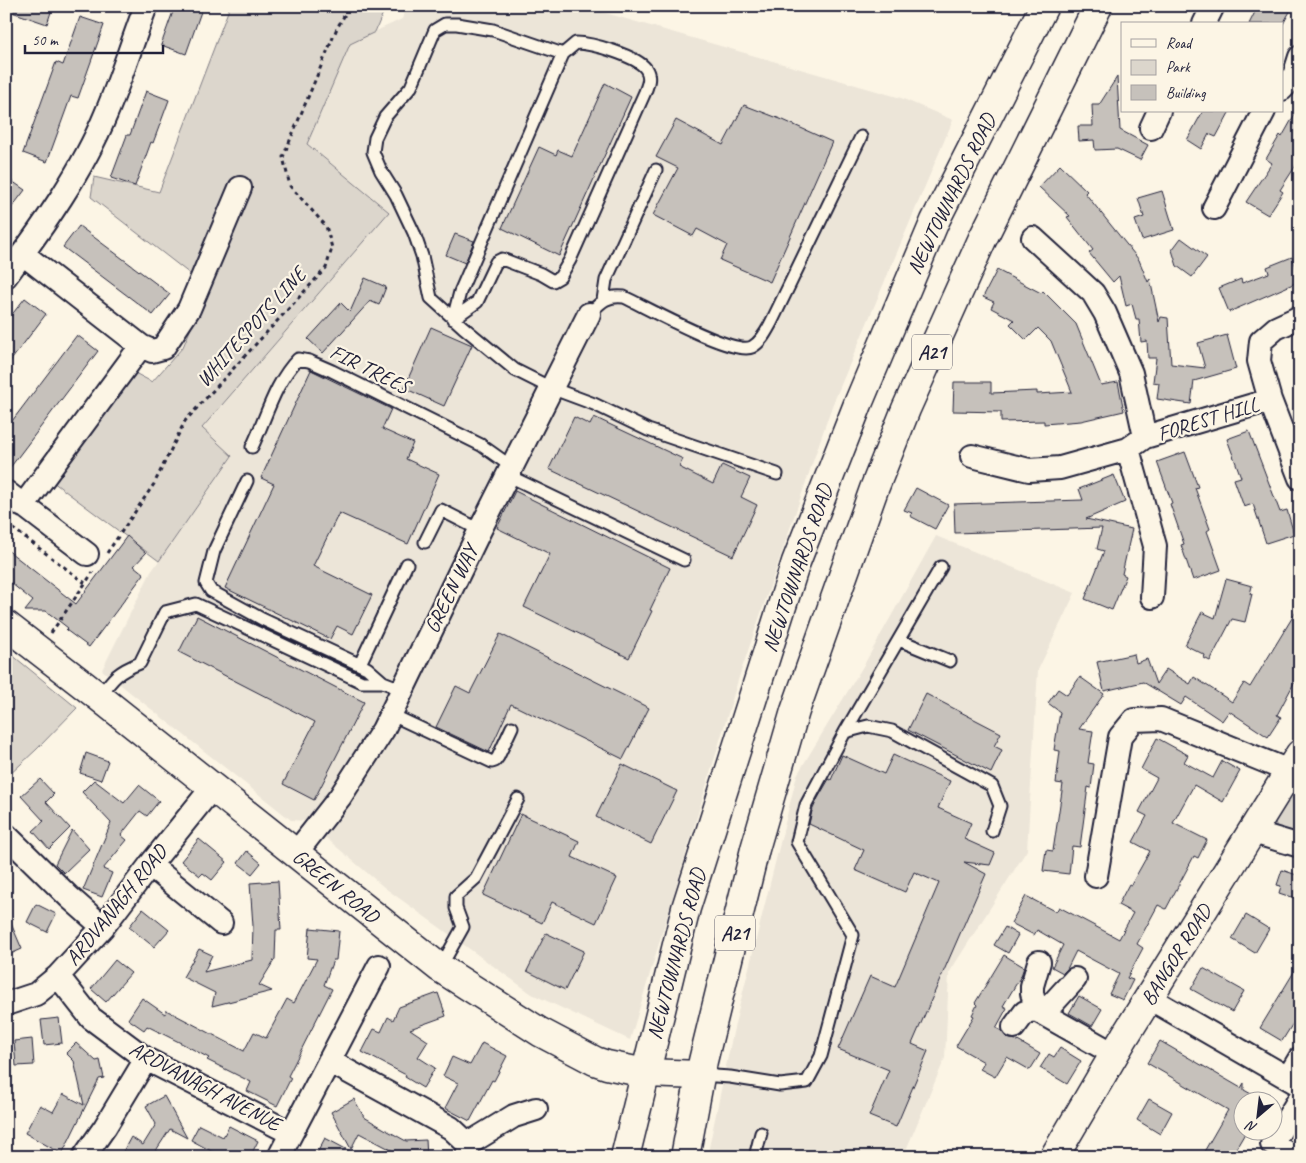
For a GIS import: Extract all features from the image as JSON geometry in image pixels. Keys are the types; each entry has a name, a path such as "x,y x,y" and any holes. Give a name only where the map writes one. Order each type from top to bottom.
{"main road":[{"name":"NEWTOWNARDS ROAD","path":"625,1157 686,908 796,562 858,404 935,221 1044,6"},
{"name":"A21","path":"685,1157 700,1075 755,849 795,711 874,489 906,408 982,240 1098,6"},
{"name":"GREEN ROAD","path":"6,625 440,968 540,1032 595,1061 645,1073 700,1075"},
{"name":"BANGOR ROAD","path":"1054,1157 1114,1054 1294,763"}],"street":[{"path":"6,276 23,254 73,178 106,115 146,6"},
{"path":"1205,22 1213,6"},
{"path":"1214,208 1263,112"},
{"path":"23,254 141,346 152,351 163,348 189,309 240,188"},
{"name":"FOREST HILL","path":"1034,238 1093,293 1105,313 1131,373 1137,443 1155,546 1152,597"},
{"name":"GREEN WAY","path":"296,853 340,797 383,730 390,714 392,685 480,530 551,388 596,307"},
{"name":"FOREST HILL","path":"1300,317 1276,328 1261,341 1259,361 1270,400 1300,478"},
{"path":"95,560 15,499 141,346"},
{"name":"FOREST HILL","path":"972,456 1029,470 1060,468 1270,400"},
{"path":"1096,876 1120,737 1134,720 1161,719 1294,763"},
{"name":"ARDVANAGH ROAD","path":"6,1004 36,994 58,976 103,927 212,788"},
{"path":"1253,832 1300,846"},
{"path":"6,835 69,897 103,927"},
{"path":"150,865 221,923"},
{"path":"1038,962 1032,993 1039,1011 1114,1054"},
{"path":"291,1132 379,966"},
{"name":"ARDVANAGH AVENUE","path":"58,976 91,1018 146,1059 291,1132 279,1157"},
{"path":"1014,1027 1025,1012 1039,1011 1053,1003 1075,979"},
{"path":"1149,998 1294,1081 1300,1058"},
{"path":"84,1157 105,1127 146,1059"},
{"path":"329,1060 451,1128 468,1150 514,1116 536,1109"},
{"path":"1294,1157 1272,1144 1300,1098"}],"lane":[{"path":"563,54 493,30 445,24 435,30 411,87 385,117 375,138 373,152 414,233 422,256 431,298 515,370 551,388 594,404 648,430 777,474"},
{"path":"576,43 587,43 615,52 641,64 647,71 650,80 570,260 560,277 553,281 541,274 502,259 496,262 477,302 453,318 460,292 563,54 576,43"},
{"path":"596,307 613,296 624,297 700,334 738,348 750,348 760,341 771,323 861,137"},
{"path":"596,307 606,280 656,170"},
{"name":"FIR TREES","path":"252,447 278,388 290,367 298,359 309,360 481,445 510,471"},
{"path":"510,471 684,560"},
{"path":"247,481 214,551 206,583 210,590 262,619 360,664 392,685"},
{"path":"425,542 441,510 480,530"},
{"path":"360,664 407,564"},
{"path":"700,1075 730,1077 780,1086 807,1082 821,1056 853,935 797,842 806,805 845,732 940,568"},
{"path":"99,697 114,677 123,670 140,663 165,612 196,604 362,682 392,685"},
{"path":"899,640 950,661"},
{"path":"390,714 492,762 495,762 498,757 512,727"},
{"path":"845,732 868,726 892,731 992,786 1000,806 992,831"},
{"path":"440,968 463,926 456,908 456,896 476,878 518,799"},
{"path":"755,1157 761,1133"}],"path":[{"name":"WHITESPOTS LINE","path":"39,650 95,560 154,484 185,421 326,268 332,248 326,226 290,186 282,157 337,28 350,6"},
{"path":"6,522 85,583"},
{"path":"39,650 99,563 95,560"}],"shaded area":[{"path":"406,6 581,6 901,98 953,120 832,406 739,677 630,1040 532,994 385,888 306,821 291,820 102,670 151,572 232,457 202,429 389,212 307,144 350,43 402,19"},
{"path":"936,536 1075,593 1038,670 1027,850 949,973 945,1058 903,1157 707,1157 734,1028 797,775 865,663"}],"green space":[{"path":"230,6 386,6 375,32 350,44 307,144 389,212 202,428 232,456 159,561 49,479 133,372 152,382 183,347 208,288 91,197 94,177 159,192"},
{"path":"6,650 77,708 6,778"},
{"path":"1300,782 1300,839 1279,833 1275,822"}],"building":[{"path":"6,6 53,6 47,24 6,10"},
{"path":"175,6 203,6 186,54 161,45"},
{"path":"1258,6 1293,6 1284,22 1250,22"},
{"path":"80,17 104,25 78,98 71,96 47,162 23,153 56,62 63,65"},
{"path":"1117,77 1120,130 1148,145 1140,160 1117,149 1095,150 1094,140 1079,141 1078,126 1093,126 1092,105 1099,105"},
{"path":"605,83 631,97 559,256 502,228 539,147 556,155 558,150 572,156"},
{"path":"146,91 169,100 135,186 111,178 127,135 130,135"},
{"path":"744,105 832,142 770,282 720,260 727,245 697,229 693,236 653,215 678,168 656,157 676,120 723,145"},
{"path":"1300,105 1300,159 1280,190 1283,192 1268,215 1246,202 1272,163 1266,159 1280,135 1282,137"},
{"path":"1202,112 1229,112 1216,137 1209,134 1201,149 1187,140"},
{"path":"1060,165 1087,191 1085,193 1139,260 1148,282 1150,279 1159,322 1161,317 1168,318 1171,364 1205,368 1198,343 1227,335 1236,369 1194,381 1191,404 1157,399 1159,383 1153,382 1156,358 1148,358 1147,341 1141,342 1139,319 1136,319 1132,304 1126,306 1119,276 1113,282 1089,253 1093,250 1067,217 1070,216 1039,187"},
{"path":"6,177 25,190 6,215"},
{"path":"1162,191 1174,230 1142,240 1135,220 1144,217 1138,198"},
{"path":"79,226 170,294 153,315 63,247"},
{"path":"455,234 474,241 465,263 446,255"},
{"path":"1181,238 1207,257 1192,277 1177,266 1172,250"},
{"path":"1292,257 1300,276 1300,281 1229,312 1219,288 1241,279 1242,283 1269,273 1267,267"},
{"path":"997,270 1041,293 1043,291 1076,324 1101,385 1118,382 1124,411 1081,421 1044,424 1044,421 1001,422 1001,412 953,411 954,382 991,382 991,393 1037,391 1037,394 1072,392 1051,341 1038,328 1026,340 1010,324 1014,320 991,308 994,302 983,297"},
{"path":"365,278 386,287 379,305 370,301 323,353 308,339 341,303 350,312"},
{"path":"25,298 46,314 6,367 6,322"},
{"path":"431,327 472,345 444,406 404,388"},
{"path":"77,335 98,351 6,473 6,429"},
{"path":"311,370 391,409 382,429 413,443 406,459 439,474 408,544 339,513 313,566 372,595 353,634 337,626 330,639 225,588 274,484 261,478"},
{"path":"574,417 590,425 594,417 683,459 679,467 713,484 722,465 750,478 741,497 757,505 733,556 549,469"},
{"path":"1249,431 1280,512 1287,510 1294,534 1266,543 1253,504 1244,507 1234,479 1241,477 1227,439"},
{"path":"1185,452 1198,487 1195,488 1210,529 1207,531 1221,570 1193,580 1181,545 1184,544 1170,504 1172,503 1157,462"},
{"path":"1114,475 1125,502 1086,519 1132,529 1122,574 1126,576 1112,610 1085,599 1104,551 1097,549 1102,528 955,533 954,504 1083,500 1079,489"},
{"path":"916,488 948,505 935,529 910,516 912,513 904,510"},
{"path":"515,491 670,568 629,658 524,607 550,554 497,528"},
{"path":"127,536 146,553 134,566 144,574 89,647 66,630 68,628 46,611 25,611 33,601 6,579 6,549 76,604"},
{"path":"1226,579 1252,586 1250,594 1252,594 1245,622 1232,619 1210,661 1204,658 1205,655 1185,645 1202,612 1215,618"},
{"path":"1300,605 1300,676 1294,683 1277,715 1281,717 1268,737 1229,711 1222,721 1186,697 1181,705 1143,682 1104,691 1097,662 1134,654 1136,663 1147,659 1156,684 1166,669 1190,684 1194,677 1232,702 1244,683 1250,687"},
{"path":"197,616 364,702 314,800 283,784 315,722 179,652"},
{"path":"500,634 649,708 623,759 511,704 489,752 436,727 456,686 470,693"},
{"path":"1080,677 1104,694 1079,729 1093,731 1088,763 1094,764 1091,788 1088,787 1080,847 1072,846 1069,874 1043,871 1046,850 1053,851 1063,784 1056,783 1060,751 1054,750 1060,712 1048,703 1058,689 1067,695"},
{"path":"926,694 1001,733 994,746 1002,750 991,773 908,730"},
{"path":"1157,738 1188,755 1184,762 1213,778 1222,761 1240,771 1223,802 1194,785 1173,823 1207,840 1198,858 1194,856 1166,909 1158,905 1137,944 1143,948 1127,978 1133,980 1123,1000 1109,994 1119,974 1076,951 1063,973 1052,967 1063,945 1037,930 1034,935 1011,923 1026,896 1056,912 1059,907 1119,939 1133,913 1118,905 1150,851 1133,842 1147,816 1139,812 1157,778 1141,769"},
{"path":"86,753 108,761 101,780 80,773"},
{"path":"842,755 884,774 893,755 950,781 938,808 971,823 964,839 995,853 990,865 964,862 986,874 912,1044 928,1051 896,1127 869,1116 889,1070 838,1049 870,976 895,987 939,883 914,872 905,892 855,870 864,850 809,824 818,798 829,779 831,780"},
{"path":"622,764 677,791 651,844 596,817"},
{"path":"40,779 54,794 46,802 70,828 49,849 33,831 44,821 21,796"},
{"path":"94,780 124,803 139,785 159,801 147,816 140,811 121,835 127,840 103,869 112,873 102,897 83,890 111,823 82,792"},
{"path":"521,814 579,841 572,857 617,878 596,923 552,902 542,923 483,895"},
{"path":"72,830 89,849 64,873 55,864"},
{"path":"199,839 227,862 212,880 203,873 200,876 181,861"},
{"path":"247,851 261,863 252,874 238,863"},
{"path":"1282,870 1300,876 1300,900 1279,893 1281,886 1277,885"},
{"path":"278,881 281,930 276,930 275,959 259,985 272,991 212,1006 215,993 183,977 199,949 212,955 204,972 252,960 253,926 250,883"},
{"path":"36,904 56,914 47,932 27,922"},
{"path":"143,909 169,930 154,947 129,927"},
{"path":"6,912 22,949 6,956"},
{"path":"1246,915 1269,929 1255,953 1232,939"},
{"path":"1005,927 1018,935 1008,953 994,945"},
{"path":"310,928 339,931 336,960 333,960 324,985 332,989 288,1076 291,1078 277,1106 247,1091 251,1082 207,1060 209,1058 183,1044 147,1026 144,1030 128,1019 142,998 165,1014 166,1010 244,1051 254,1032 266,1038 287,999 294,1003 317,959 307,958"},
{"path":"546,933 584,951 565,990 527,971"},
{"path":"1004,955 1024,967 1021,976 1003,1006 1007,1008 996,1028 1002,1031 1007,1038 1016,1040 1040,1054 1030,1070 1007,1057 995,1077 980,1069 984,1062 956,1046 974,1016 972,1015 977,1005 975,1003"},
{"path":"115,960 131,973 106,1002 91,989"},
{"path":"1300,962 1300,1012 1282,1041 1260,1028"},
{"path":"1203,968 1244,991 1232,1012 1191,989"},
{"path":"438,993 446,1016 410,1029 428,1041 418,1057 435,1068 423,1088 405,1077 406,1075 362,1052 374,1029 381,1032 388,1017 393,1020 399,1007"},
{"path":"1079,996 1102,1009 1092,1026 1069,1013"},
{"path":"59,1018 62,1043 44,1045 41,1020"},
{"path":"32,1039 34,1065 16,1066 14,1041"},
{"path":"1160,1041 1241,1088 1244,1083 1244,1090 1234,1090 1234,1140 1241,1140 1231,1157 1201,1157 1228,1110 1147,1063"},
{"path":"76,1043 96,1061 100,1060 104,1078 99,1079 62,1154 25,1133 40,1105 53,1112 63,1094 84,1105 74,1061 66,1053"},
{"path":"482,1043 507,1056 470,1121 445,1108 458,1083 443,1076 452,1057 470,1065"},
{"path":"1060,1048 1081,1061 1067,1084 1040,1068 1049,1054 1054,1057"},
{"path":"164,1096 187,1138 170,1129 155,1152 164,1157 120,1157 131,1137 143,1145 156,1124 146,1106"},
{"path":"354,1099 364,1117 388,1131 406,1141 426,1140 427,1157 405,1157 359,1133 351,1149 331,1112"},
{"path":"1149,1099 1172,1112 1160,1134 1137,1120"},
{"path":"199,1125 223,1137 229,1126 258,1141 250,1157 222,1157 191,1140"},
{"path":"325,1138 361,1157 315,1157"}]}
